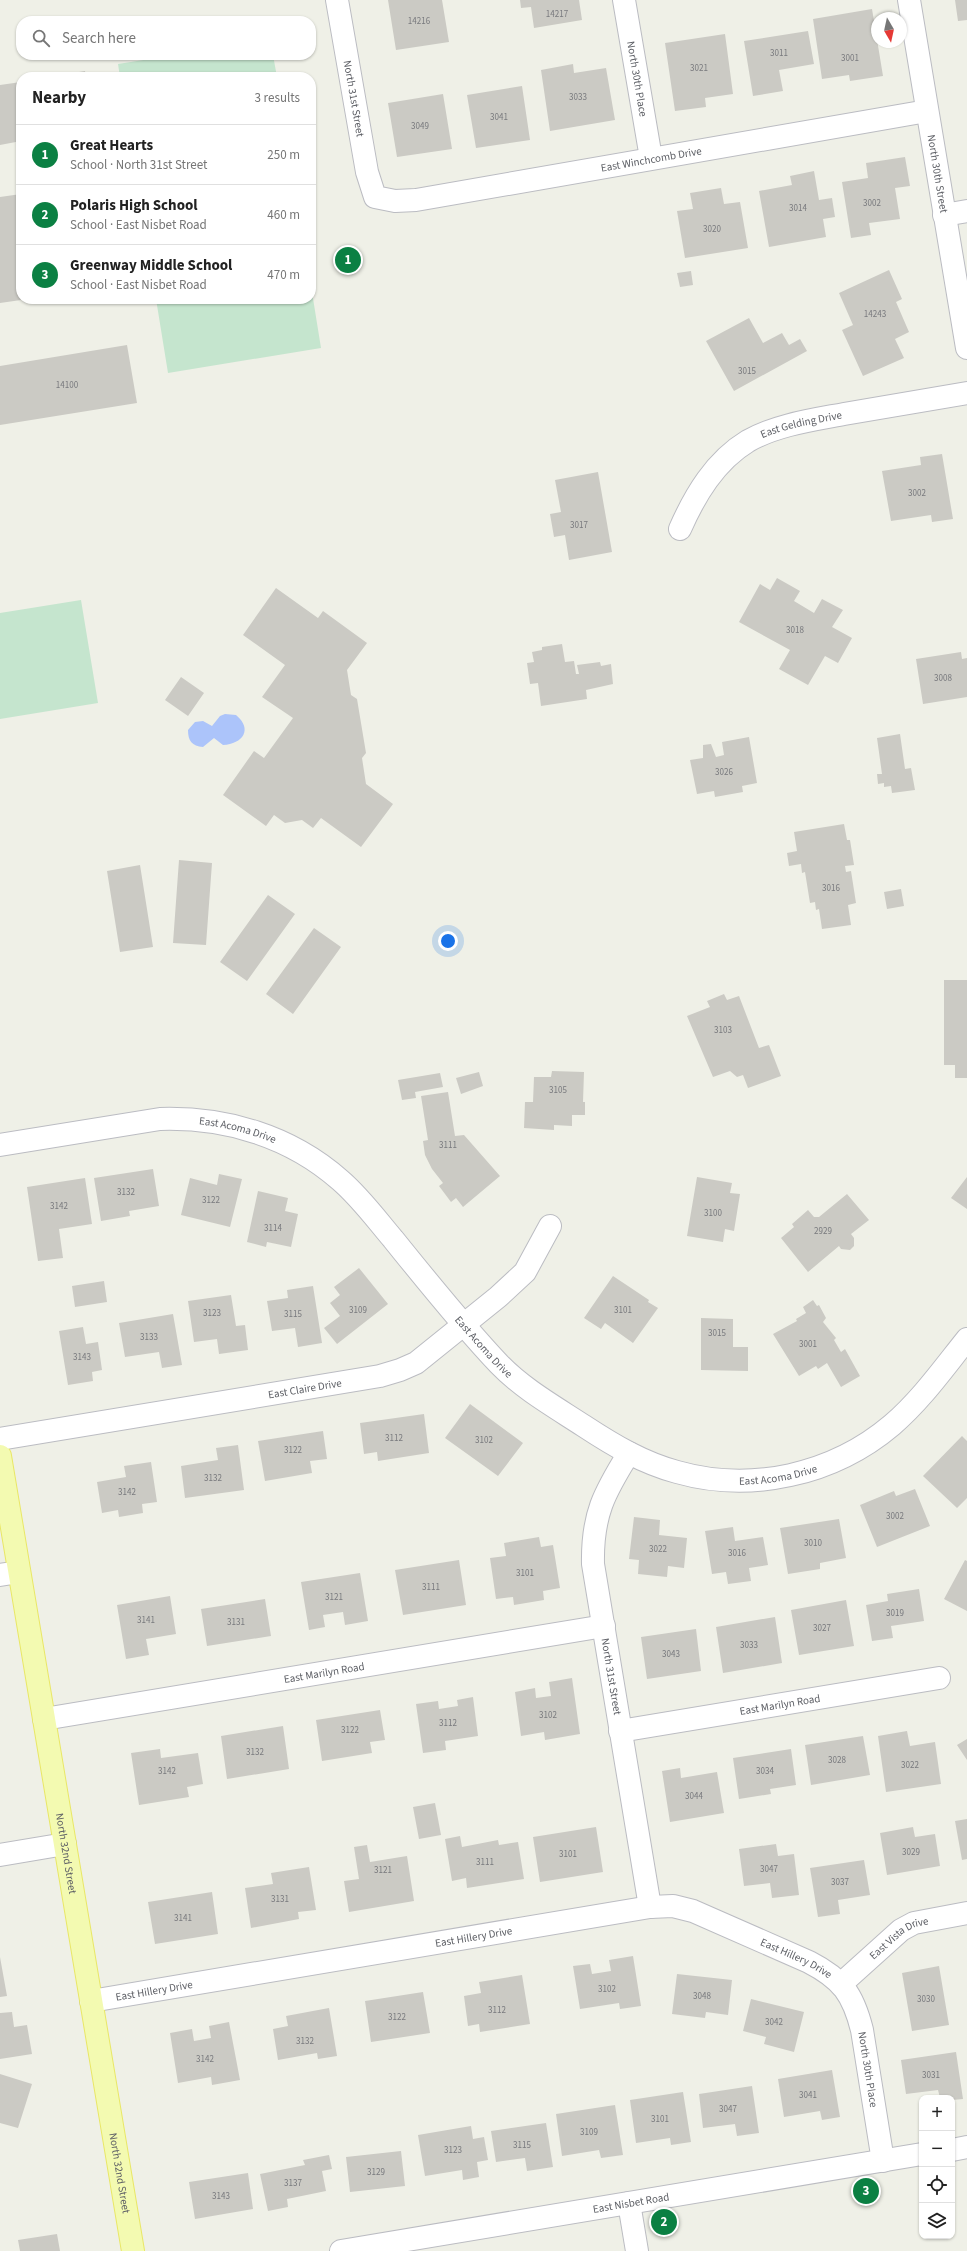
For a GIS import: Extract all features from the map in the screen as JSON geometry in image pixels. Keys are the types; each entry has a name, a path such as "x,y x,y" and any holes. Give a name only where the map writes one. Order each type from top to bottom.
{"main road":[{"name":"North 32nd Street","path":"0,1456 10,1573 44,1719 133,2251"}],"street":[{"name":"North 31st Street","path":"337,0 367,172 375,197"},
{"name":"North 30th Place","path":"624,0 651,158"},
{"name":"North 30th Street","path":"908,0 967,348"},
{"name":"East Winchcomb Drive","path":"375,197 394,201 416,200 927,111"},
{"path":"944,215 967,211"},
{"name":"East Gelding Drive","path":"680,529 694,498 717,466 747,442 778,428 819,418 967,393"},
{"name":"East Acoma Drive","path":"0,1145 160,1119 184,1118 219,1122 248,1128 292,1147 340,1180 363,1204 464,1325 501,1366 524,1386 614,1446 677,1473 711,1479 767,1481 797,1474 849,1454 890,1427 925,1393 967,1339"},
{"name":"East Claire Drive","path":"0,1439 380,1376 400,1370 416,1363 464,1325 524,1272 550,1226"},
{"name":"North 31st Street","path":"629,1453 616,1474 597,1513 592,1538 593,1564 650,1907"},
{"name":"East Marilyn Road","path":"44,1719 604,1626"},
{"name":"East Marilyn Road","path":"620,1731 939,1678"},
{"path":"0,1855 64,1844"},
{"name":"East Hillery Drive","path":"91,2001 650,1907 673,1906 693,1911 810,1962 826,1971 841,1984"},
{"name":"East Vista Drive","path":"841,1984 901,1930 914,1923 967,1913"},
{"name":"North 30th Place","path":"841,1984 849,1994 857,2009 862,2030 883,2161"},
{"path":"955,2149 967,2147"},
{"name":"East Nisbet Road","path":"341,2251 417,2245 629,2203 919,2155"},
{"path":"629,2203 638,2251"}],"green space":[{"path":"143,60 274,60 276,72 119,72 118,64"},
{"path":"157,304 314,304 321,348 168,373"},
{"path":"81,600 98,703 0,719 0,613"}],"water":[{"path":"225,714 236,715 244,725 245,730 240,739 236,742 223,745 214,738 203,747 191,742 188,730 195,722 203,721 212,726 220,716"}],"building":[{"path":"388,0 442,0 449,42 396,50"},
{"path":"520,0 579,0 582,20 534,28 531,7 521,8"},
{"path":"955,0 967,0 967,20 958,21"},
{"path":"872,9 871,48 878,48 883,76 850,81 849,75 822,79 813,19"},
{"path":"808,31 814,64 779,70 783,91 753,96 744,41"},
{"path":"725,34 733,94 705,98 706,107 675,111 665,43"},
{"path":"573,64 574,73 606,68 615,120 550,131 541,70"},
{"path":"16,83 16,142 0,145 0,85"},
{"path":"522,86 530,140 476,148 467,95"},
{"path":"443,94 452,149 397,157 388,103"},
{"path":"905,157 910,186 895,188 900,219 869,223 871,235 851,238 842,182 868,178 866,163"},
{"path":"814,171 819,200 832,198 835,217 823,219 826,237 769,247 759,191 792,185 790,176"},
{"path":"721,188 724,204 740,202 748,248 685,258 677,211 693,209 690,193"},
{"path":"16,195 16,301 0,303 0,197"},
{"path":"889,270 902,299 896,302 909,332 895,339 904,358 863,376 842,330 853,325 839,293"},
{"path":"691,271 693,285 680,287 677,273"},
{"path":"749,318 763,343 782,333 789,345 800,339 807,351 734,391 706,341"},
{"path":"127,345 137,403 0,425 0,366"},
{"path":"942,454 953,519 932,522 931,515 891,521 882,471 921,465 920,457"},
{"path":"598,472 612,552 569,560 565,535 554,537 550,514 561,512 555,480"},
{"path":"777,578 800,591 794,601 814,613 822,599 843,610 832,627 852,638 838,663 825,656 808,685 779,669 790,650 739,622 760,584 770,590"},
{"path":"276,588 318,618 323,611 367,643 347,670 351,695 357,699 366,753 362,758 366,784 393,804 361,847 321,818 313,828 302,820 285,823 274,815 266,826 223,795 254,751 264,758 293,718 262,697 285,665 243,635"},
{"path":"562,644 565,662 574,661 576,674 579,674 577,665 600,662 601,666 611,664 613,684 586,690 587,699 541,706 538,683 530,684 527,663 534,662 532,652 542,650 542,647"},
{"path":"961,652 962,659 967,658 967,697 923,704 916,659"},
{"path":"181,677 204,693 188,716 165,700"},
{"path":"900,734 905,769 911,768 915,790 892,793 891,786 884,787 884,783 878,784 877,774 882,774 877,738"},
{"path":"749,737 757,783 742,786 743,792 715,797 714,791 697,794 690,760 703,758 703,745 711,744 716,757 724,755 722,742"},
{"path":"844,824 847,840 850,840 854,865 845,866 846,872 851,871 856,903 848,905 851,925 822,929 819,909 816,910 815,902 810,903 805,872 802,873 801,864 789,866 787,853 797,851 794,832"},
{"path":"179,860 212,863 206,945 173,943"},
{"path":"140,865 153,947 120,952 107,871"},
{"path":"901,889 904,906 887,909 884,892"},
{"path":"268,895 295,914 247,981 220,962"},
{"path":"314,928 341,947 293,1014 266,994"},
{"path":"944,980 967,980 967,1078 955,1078 955,1065 944,1065"},
{"path":"724,994 727,1000 739,996 759,1048 769,1045 781,1076 748,1088 743,1075 737,1077 730,1071 713,1077 687,1016 710,1007 707,1001"},
{"path":"552,1071 584,1072 583,1102 585,1102 585,1115 572,1115 572,1126 554,1125 554,1130 524,1128 525,1102 533,1102 534,1077 551,1077"},
{"path":"479,1072 483,1086 461,1094 456,1078"},
{"path":"440,1073 443,1087 415,1092 416,1098 402,1100 398,1080"},
{"path":"448,1092 455,1136 464,1135 500,1176 463,1207 456,1198 451,1202 439,1186 443,1183 432,1169 425,1155 423,1141 428,1140 421,1096"},
{"path":"153,1169 159,1206 129,1211 130,1216 101,1221 94,1178"},
{"path":"219,1174 242,1179 230,1227 181,1215 190,1178 217,1185"},
{"path":"697,1177 732,1183 730,1193 740,1194 734,1231 725,1229 723,1242 687,1236"},
{"path":"967,1177 967,1209 951,1198"},
{"path":"85,1178 92,1224 59,1229 63,1258 38,1261 27,1187"},
{"path":"258,1191 288,1198 285,1211 298,1214 291,1247 267,1242 266,1247 247,1242"},
{"path":"847,1194 869,1220 851,1234 854,1238 854,1246 850,1250 841,1249 839,1246 808,1272 781,1238 794,1227 792,1224 808,1210 814,1217 819,1217"},
{"path":"359,1268 388,1304 337,1344 324,1328 340,1316 330,1303 340,1295 334,1287"},
{"path":"613,1276 649,1300 648,1302 658,1308 633,1343 605,1323 601,1329 584,1318"},
{"path":"104,1281 107,1302 75,1307 72,1286"},
{"path":"313,1286 322,1343 298,1347 295,1328 272,1331 267,1301 288,1298 287,1290"},
{"path":"231,1295 236,1326 245,1325 248,1350 219,1354 217,1339 194,1342 188,1301"},
{"path":"813,1300 817,1306 819,1305 826,1318 823,1322 836,1338 834,1340 841,1352 845,1349 860,1376 841,1387 827,1363 818,1369 816,1366 799,1376 773,1334 797,1321 796,1319 806,1313 803,1307"},
{"path":"173,1314 182,1365 162,1368 159,1352 125,1357 119,1323"},
{"path":"701,1318 733,1319 733,1347 748,1347 748,1371 701,1370"},
{"path":"83,1327 86,1344 98,1342 102,1370 92,1372 93,1381 68,1385 59,1331"},
{"path":"470,1404 523,1443 498,1476 445,1438"},
{"path":"424,1414 429,1453 378,1461 377,1452 364,1454 360,1423"},
{"path":"323,1431 327,1459 310,1461 312,1473 265,1481 258,1441"},
{"path":"962,1436 967,1441 967,1498 957,1508 923,1476"},
{"path":"238,1445 244,1490 185,1498 181,1466 218,1460 216,1448"},
{"path":"151,1462 157,1502 142,1504 143,1513 119,1517 118,1510 102,1513 97,1482 126,1477 124,1466"},
{"path":"915,1489 930,1526 877,1547 860,1505 894,1491 896,1496"},
{"path":"634,1517 660,1520 659,1535 687,1538 684,1568 668,1566 667,1577 638,1574 639,1560 629,1559"},
{"path":"839,1519 846,1558 820,1563 820,1569 788,1574 780,1528"},
{"path":"733,1527 735,1541 763,1537 768,1565 749,1568 751,1581 728,1584 726,1572 712,1574 705,1531"},
{"path":"539,1537 541,1547 553,1545 560,1588 543,1591 544,1600 514,1605 513,1597 496,1599 490,1558 506,1556 504,1543"},
{"path":"459,1560 466,1605 403,1615 395,1570"},
{"path":"965,1560 967,1561 967,1611 944,1599"},
{"path":"360,1573 368,1621 345,1625 343,1612 323,1615 325,1627 309,1630 301,1582"},
{"path":"919,1589 924,1621 891,1626 893,1638 872,1641 866,1605 888,1601 887,1594"},
{"path":"170,1596 176,1634 146,1639 149,1655 126,1659 117,1605"},
{"path":"265,1599 271,1636 207,1646 201,1609"},
{"path":"846,1600 854,1646 799,1655 791,1610"},
{"path":"775,1617 782,1663 723,1673 716,1627"},
{"path":"696,1629 701,1671 647,1679 641,1637"},
{"path":"572,1678 580,1734 545,1740 544,1732 521,1736 515,1692 535,1688 536,1698 551,1696 549,1682"},
{"path":"473,1697 478,1736 445,1741 446,1750 423,1753 416,1704 438,1701 439,1709 458,1706 457,1700"},
{"path":"380,1710 385,1740 370,1742 372,1753 322,1761 316,1720"},
{"path":"283,1726 289,1769 227,1779 221,1736"},
{"path":"907,1731 910,1746 935,1742 941,1784 886,1792 878,1736"},
{"path":"863,1736 870,1775 811,1785 805,1745"},
{"path":"967,1739 967,1760 957,1745"},
{"path":"160,1749 161,1758 198,1753 203,1784 187,1787 189,1797 139,1805 131,1753"},
{"path":"791,1749 796,1785 770,1789 771,1794 739,1799 733,1758"},
{"path":"680,1768 681,1778 717,1772 724,1813 670,1822 662,1771"},
{"path":"435,1803 441,1835 419,1839 413,1807"},
{"path":"967,1819 967,1859 962,1860 955,1821"},
{"path":"596,1827 603,1872 540,1882 533,1837"},
{"path":"913,1827 915,1837 935,1834 940,1866 887,1875 880,1833"},
{"path":"460,1836 462,1847 498,1840 499,1845 518,1842 524,1879 467,1888 466,1878 452,1881 445,1839"},
{"path":"776,1844 778,1856 794,1854 799,1895 772,1898 770,1883 744,1886 739,1849"},
{"path":"367,1845 370,1862 407,1856 414,1901 349,1912 344,1881 359,1879 354,1847"},
{"path":"864,1860 870,1895 838,1900 840,1914 818,1917 810,1868"},
{"path":"309,1867 316,1910 298,1912 299,1919 251,1928 245,1888 273,1884 271,1873"},
{"path":"212,1892 218,1934 155,1944 148,1902"},
{"path":"633,1956 641,2006 620,2009 619,2003 580,2009 573,1966 590,1964 592,1974 611,1971 609,1960"},
{"path":"0,1957 7,1996 0,1997"},
{"path":"939,1966 949,2025 912,2031 902,1973"},
{"path":"677,1974 732,1980 728,2015 706,2012 705,2018 672,2014"},
{"path":"522,1975 530,2024 480,2032 479,2024 468,2026 464,1996 481,1993 479,1982"},
{"path":"423,1992 430,2033 371,2042 365,2001"},
{"path":"751,1999 804,2012 794,2052 764,2044 766,2037 743,2031"},
{"path":"329,2008 337,2056 318,2059 317,2053 278,2060 273,2029 288,2026 286,2016"},
{"path":"12,2012 14,2027 27,2025 32,2054 0,2059 0,2013"},
{"path":"229,2022 240,2080 212,2085 211,2077 178,2083 170,2033 192,2029 194,2041 211,2038 209,2026"},
{"path":"956,2052 963,2099 955,2100 955,2095 939,2095 938,2090 906,2094 901,2060"},
{"path":"832,2070 840,2117 822,2120 820,2111 784,2117 778,2079"},
{"path":"0,2074 32,2084 18,2128 0,2123"},
{"path":"752,2086 759,2133 737,2136 735,2124 703,2128 699,2094"},
{"path":"683,2092 691,2142 671,2145 670,2138 636,2143 630,2100"},
{"path":"615,2105 623,2155 601,2158 599,2150 562,2156 556,2114"},
{"path":"546,2123 553,2167 527,2171 525,2158 496,2162 491,2131"},
{"path":"471,2126 473,2139 484,2137 488,2160 477,2162 479,2177 463,2180 462,2170 425,2176 418,2135"},
{"path":"401,2151 405,2186 350,2192 346,2157"},
{"path":"329,2155 332,2169 322,2171 326,2191 287,2199 288,2207 268,2211 260,2174 305,2165 303,2160"},
{"path":"248,2173 253,2209 195,2219 189,2182"},
{"path":"57,2234 60,2251 20,2251 18,2240"}],"place":[{"name":"Great Hearts","path":"348,260"},
{"name":"Greenway Middle School","path":"866,2191"},
{"name":"Polaris High School","path":"664,2222"}]}
